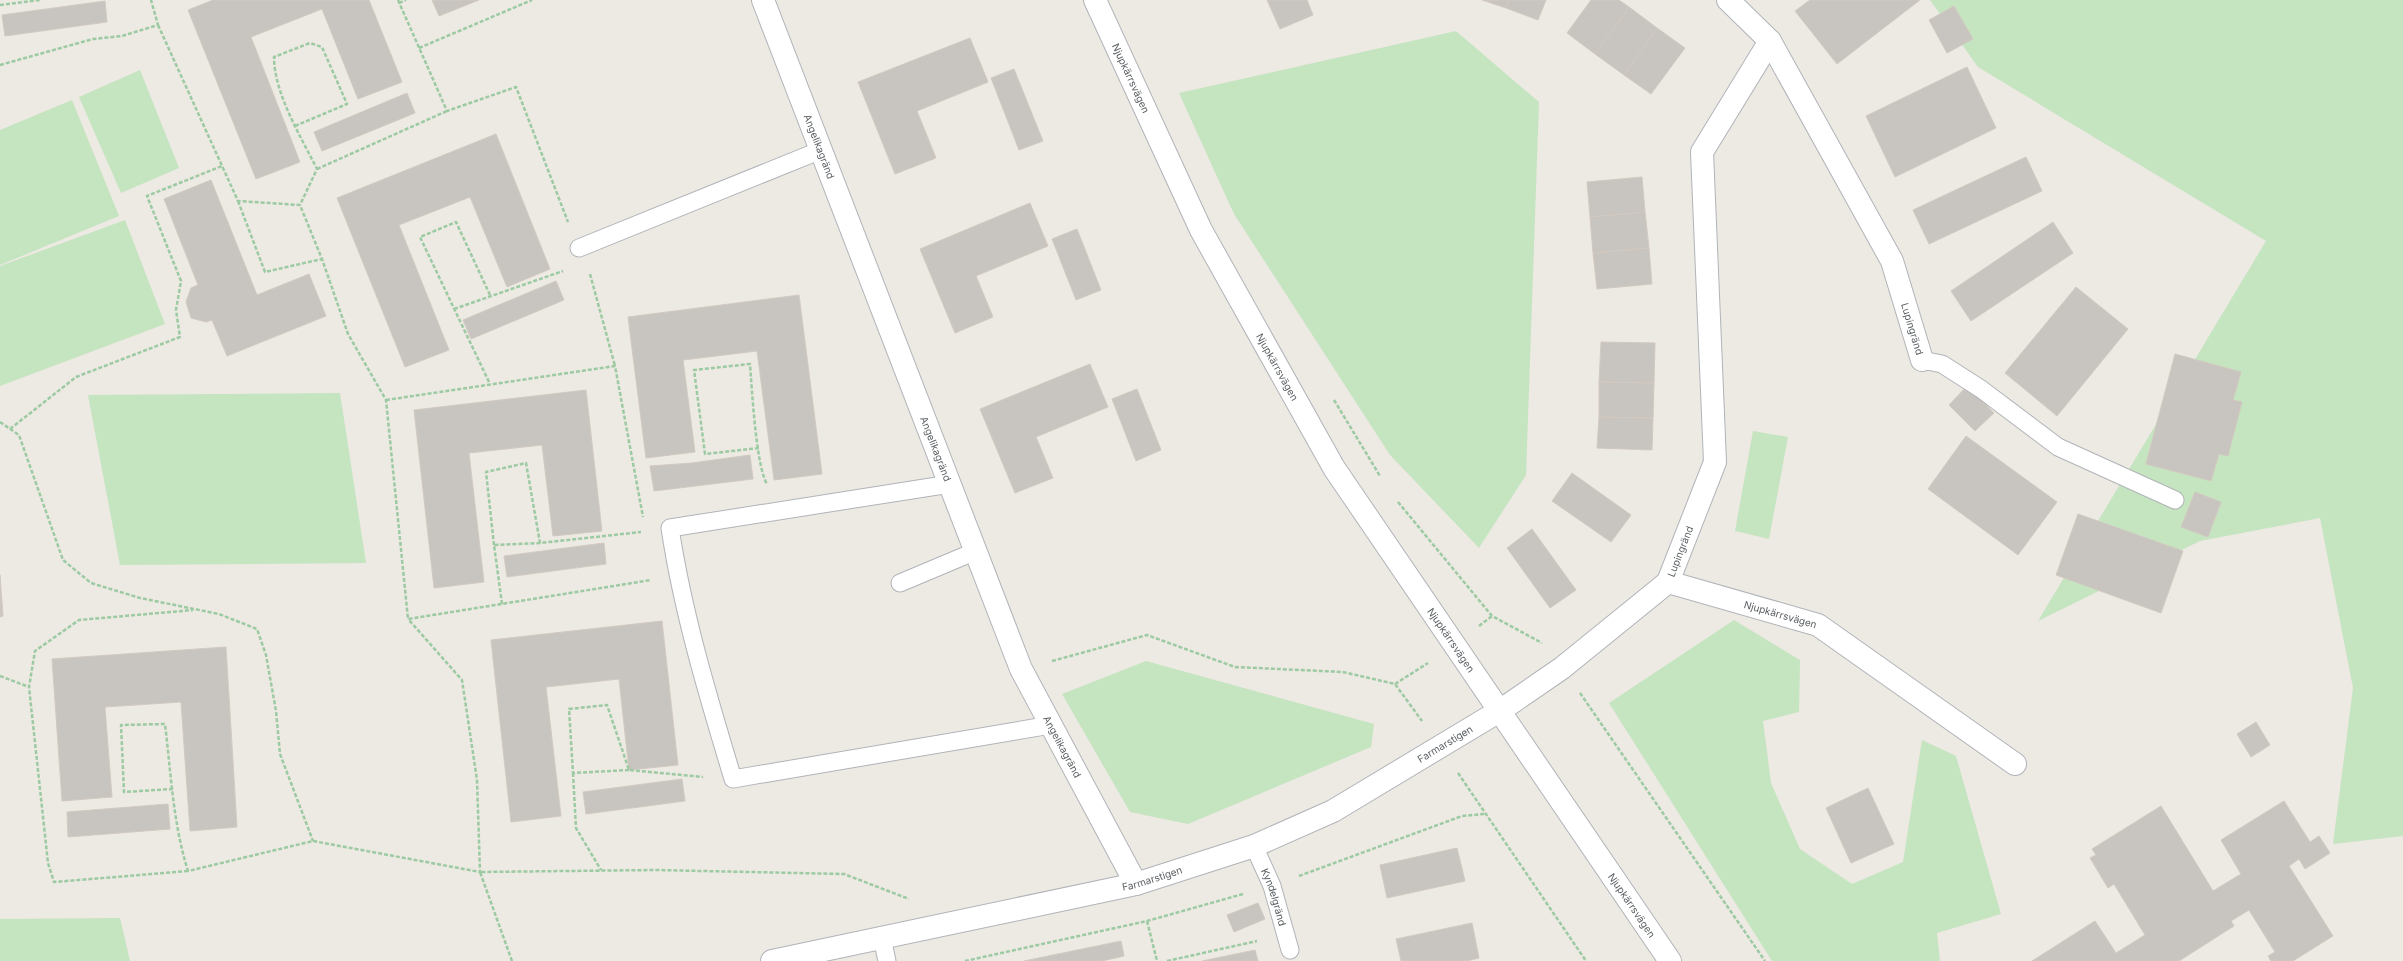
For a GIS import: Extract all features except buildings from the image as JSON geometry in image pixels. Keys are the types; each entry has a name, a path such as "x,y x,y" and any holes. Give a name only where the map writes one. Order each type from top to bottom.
{"street":[{"name":"Angelikagränd","path":"763,0 1021,669 1136,884"},
{"name":"Njupkärrsvägen","path":"1095,0 1201,230 1334,468 1501,710 1670,961"},
{"name":"Lupingränd","path":"1728,0 1770,40 1892,261 1922,360"},
{"name":"Lupingränd","path":"1668,582 1715,462 1702,152 1770,40"},
{"name":"Njupkärrsvägen","path":"1668,582 1818,625 2015,764"},
{"path":"1501,710 1562,668 1668,582"},
{"name":"Farmarstigen","path":"772,961 1136,884 1254,846 1334,811 1501,710"}],"lane":[{"path":"579,248 821,150"},
{"name":"Lupingränd","path":"1922,360 1942,364 1955,372 2058,447 2175,500"},
{"path":"950,484 670,528 678,576 694,646 733,779 1051,725"},
{"path":"900,582 976,551"},
{"name":"Kyndelgränd","path":"1254,846 1272,886 1290,950"},
{"path":"882,938 887,961"}],"path":[{"path":"0,5 40,0"},
{"path":"150,0 158,25 238,201 265,272 322,259"},
{"path":"406,0 399,1 448,110"},
{"path":"419,48 532,0"},
{"path":"0,65 93,39 122,36 158,25"},
{"path":"295,126 347,104 322,47 310,43 274,57 274,71 295,126 317,169"},
{"path":"512,961 480,872 477,780 462,680 408,619 386,400 348,334 322,259 300,205 317,169 448,110 516,87 595,285 615,366 644,524"},
{"path":"10,429 76,377 180,336 176,310 181,281 147,196 222,166"},
{"path":"238,201 300,205"},
{"path":"490,295 456,222 420,237 490,384"},
{"path":"454,309 490,295 586,264"},
{"path":"759,448 705,454 694,370 750,364 759,448 762,476 783,510"},
{"path":"386,400 615,366"},
{"path":"1331,394 1383,480"},
{"path":"0,422 19,435 63,560 91,583 140,598 219,614 257,629 267,662 280,754 313,841"},
{"path":"502,604 486,472 526,463 540,543"},
{"path":"1396,500 1492,616 1545,645 1765,961"},
{"path":"494,546 540,543 646,532"},
{"path":"408,619 678,576"},
{"path":"196,610 79,620 35,651 29,687 48,863 54,882 188,871 313,841 480,872 601,870 844,874 916,901"},
{"path":"1021,669 1148,635 1235,667 1343,672 1395,684 1442,747 1484,814 1586,961"},
{"path":"0,676 29,687"},
{"path":"601,870 576,828 569,709 607,705 629,770"},
{"path":"174,789 124,792 121,725 165,724 174,789 180,846 188,871"},
{"path":"573,773 629,770 733,779"},
{"path":"965,961 1147,921 1272,886 1462,816 1484,814"},
{"path":"1147,921 1157,961"},
{"path":"1167,961 1273,937 1290,950"}],"green space":[{"path":"1930,0 2403,0 2403,836 2333,844 2353,688 2320,518 2200,541 2038,621 2266,241 1978,67"},
{"path":"1456,31 1539,102 1526,475 1479,548 1390,455 1234,214 1179,93"},
{"path":"140,70 179,168 121,193 79,97"},
{"path":"72,100 119,216 0,265 0,130"},
{"path":"125,220 165,324 0,386 0,266"},
{"path":"340,393 366,563 120,565 88,395"},
{"path":"1753,431 1788,437 1769,539 1735,531"},
{"path":"1734,620 1800,660 1799,712 1763,721 1771,783 1800,849 1852,884 1903,862 1922,740 1956,756 2001,914 1937,933 1940,961 1772,961 1609,703"},
{"path":"1146,661 1374,724 1371,747 1188,824 1130,812 1062,694"},
{"path":"120,918 130,961 0,961 0,919"}]}
